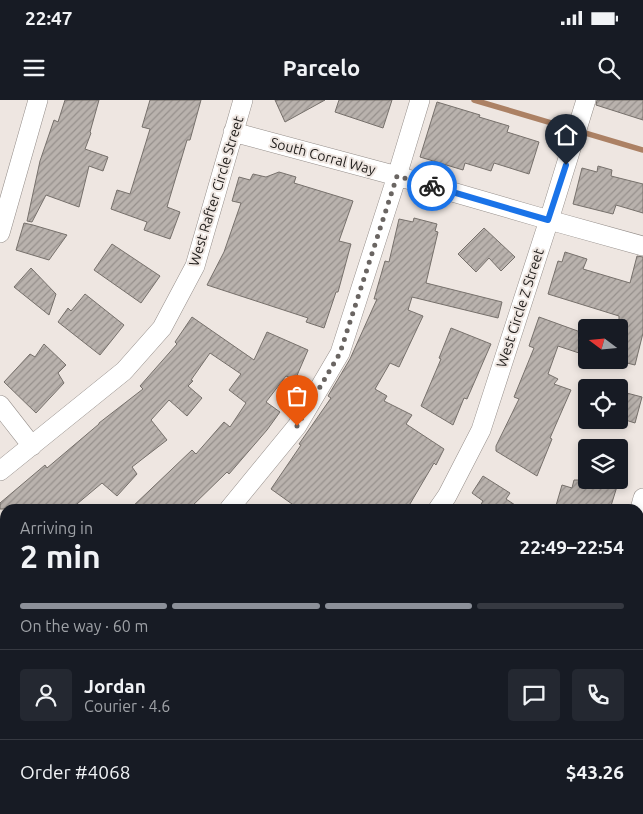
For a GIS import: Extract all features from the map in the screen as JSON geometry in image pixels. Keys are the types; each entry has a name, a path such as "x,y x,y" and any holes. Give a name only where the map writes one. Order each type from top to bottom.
{"street":[{"path":"0,233 38,100"},
{"name":"West Rafter Circle Street","path":"0,471 124,371 162,328 195,266 243,100"},
{"path":"233,504 297,426 340,353 420,100"},
{"name":"West Circle Z Street","path":"441,504 481,430 586,100"},
{"name":"South Corral Way","path":"234,132 643,246"},
{"path":"0,405 32,446"}],"building":[{"path":"65,100 99,100 85,149 108,157 103,171 89,166 79,207 46,195 32,222 27,221 40,161 54,120 58,122"},
{"path":"150,100 201,100 190,140 187,140 167,207 180,212 170,239 144,230 147,222 111,209 117,190 130,194 150,129 142,127"},
{"path":"275,100 325,100 285,122"},
{"path":"339,100 392,100 383,128 335,112"},
{"path":"597,100 643,100 643,120 596,105"},
{"path":"437,102 509,126 507,132 539,142 529,174 494,163 491,171 465,163 463,170 420,157"},
{"path":"598,166 612,170 611,176 643,184 643,213 616,205 613,214 573,204 582,168 597,172"},
{"path":"279,172 296,177 294,183 353,201 339,241 351,244 338,292 336,292 324,328 306,322 308,318 207,285 224,252 241,203 232,201 239,177 250,180 253,174 266,177"},
{"path":"414,218 437,224 435,231 438,232 426,283 502,302 498,318 412,297 408,310 423,316 399,367 390,363 375,389 387,396 384,401 412,415 406,424 444,449 436,465 434,463 410,504 292,504 271,489 331,398 328,396 350,359 377,299 374,299 385,261 389,262 399,219 413,222"},
{"path":"24,223 67,235 49,260 16,250"},
{"path":"484,228 515,257 501,271 489,258 476,272 458,254"},
{"path":"112,244 160,276 141,303 94,270"},
{"path":"565,252 587,259 583,269 630,283 637,256 643,257 643,333 635,365 628,363 628,319 619,319 619,316 548,294 558,261 562,262"},
{"path":"31,268 56,294 49,315 14,287"},
{"path":"85,294 124,325 100,355 58,322 68,308 71,311"},
{"path":"192,317 254,360 267,332 308,350 295,380 286,376 266,402 280,412 229,474 227,472 194,504 135,504 192,450 196,454 224,422 230,427 246,403 229,390 241,374 210,353 188,386 202,398 187,416 169,400 151,420 167,440 132,467 137,474 117,496 102,483 77,504 0,504 45,465 47,468 99,423 143,389 140,386 177,344 175,342"},
{"path":"539,317 578,331 578,353 558,346 548,374 558,379 554,384 571,390 550,438 552,439 537,476 496,451 496,446 519,399 514,397 534,348 529,346"},
{"path":"451,328 491,344 467,399 464,398 453,425 421,406 441,359 439,358"},
{"path":"44,344 66,365 58,373 64,383 36,413 4,382 30,354 35,357"},
{"path":"628,393 642,397 635,423 628,421"},
{"path":"483,476 510,493 506,499 514,504 481,504 483,501 472,493"},
{"path":"574,480 578,480 578,489 616,489 612,504 556,504 562,485 572,488"}],"waterway":[{"path":"474,100 643,150"}],"way so far":[{"path":"297,426 340,353 397,176 432,186"}],"route":[{"path":"432,186 548,220 566,165"}]}
